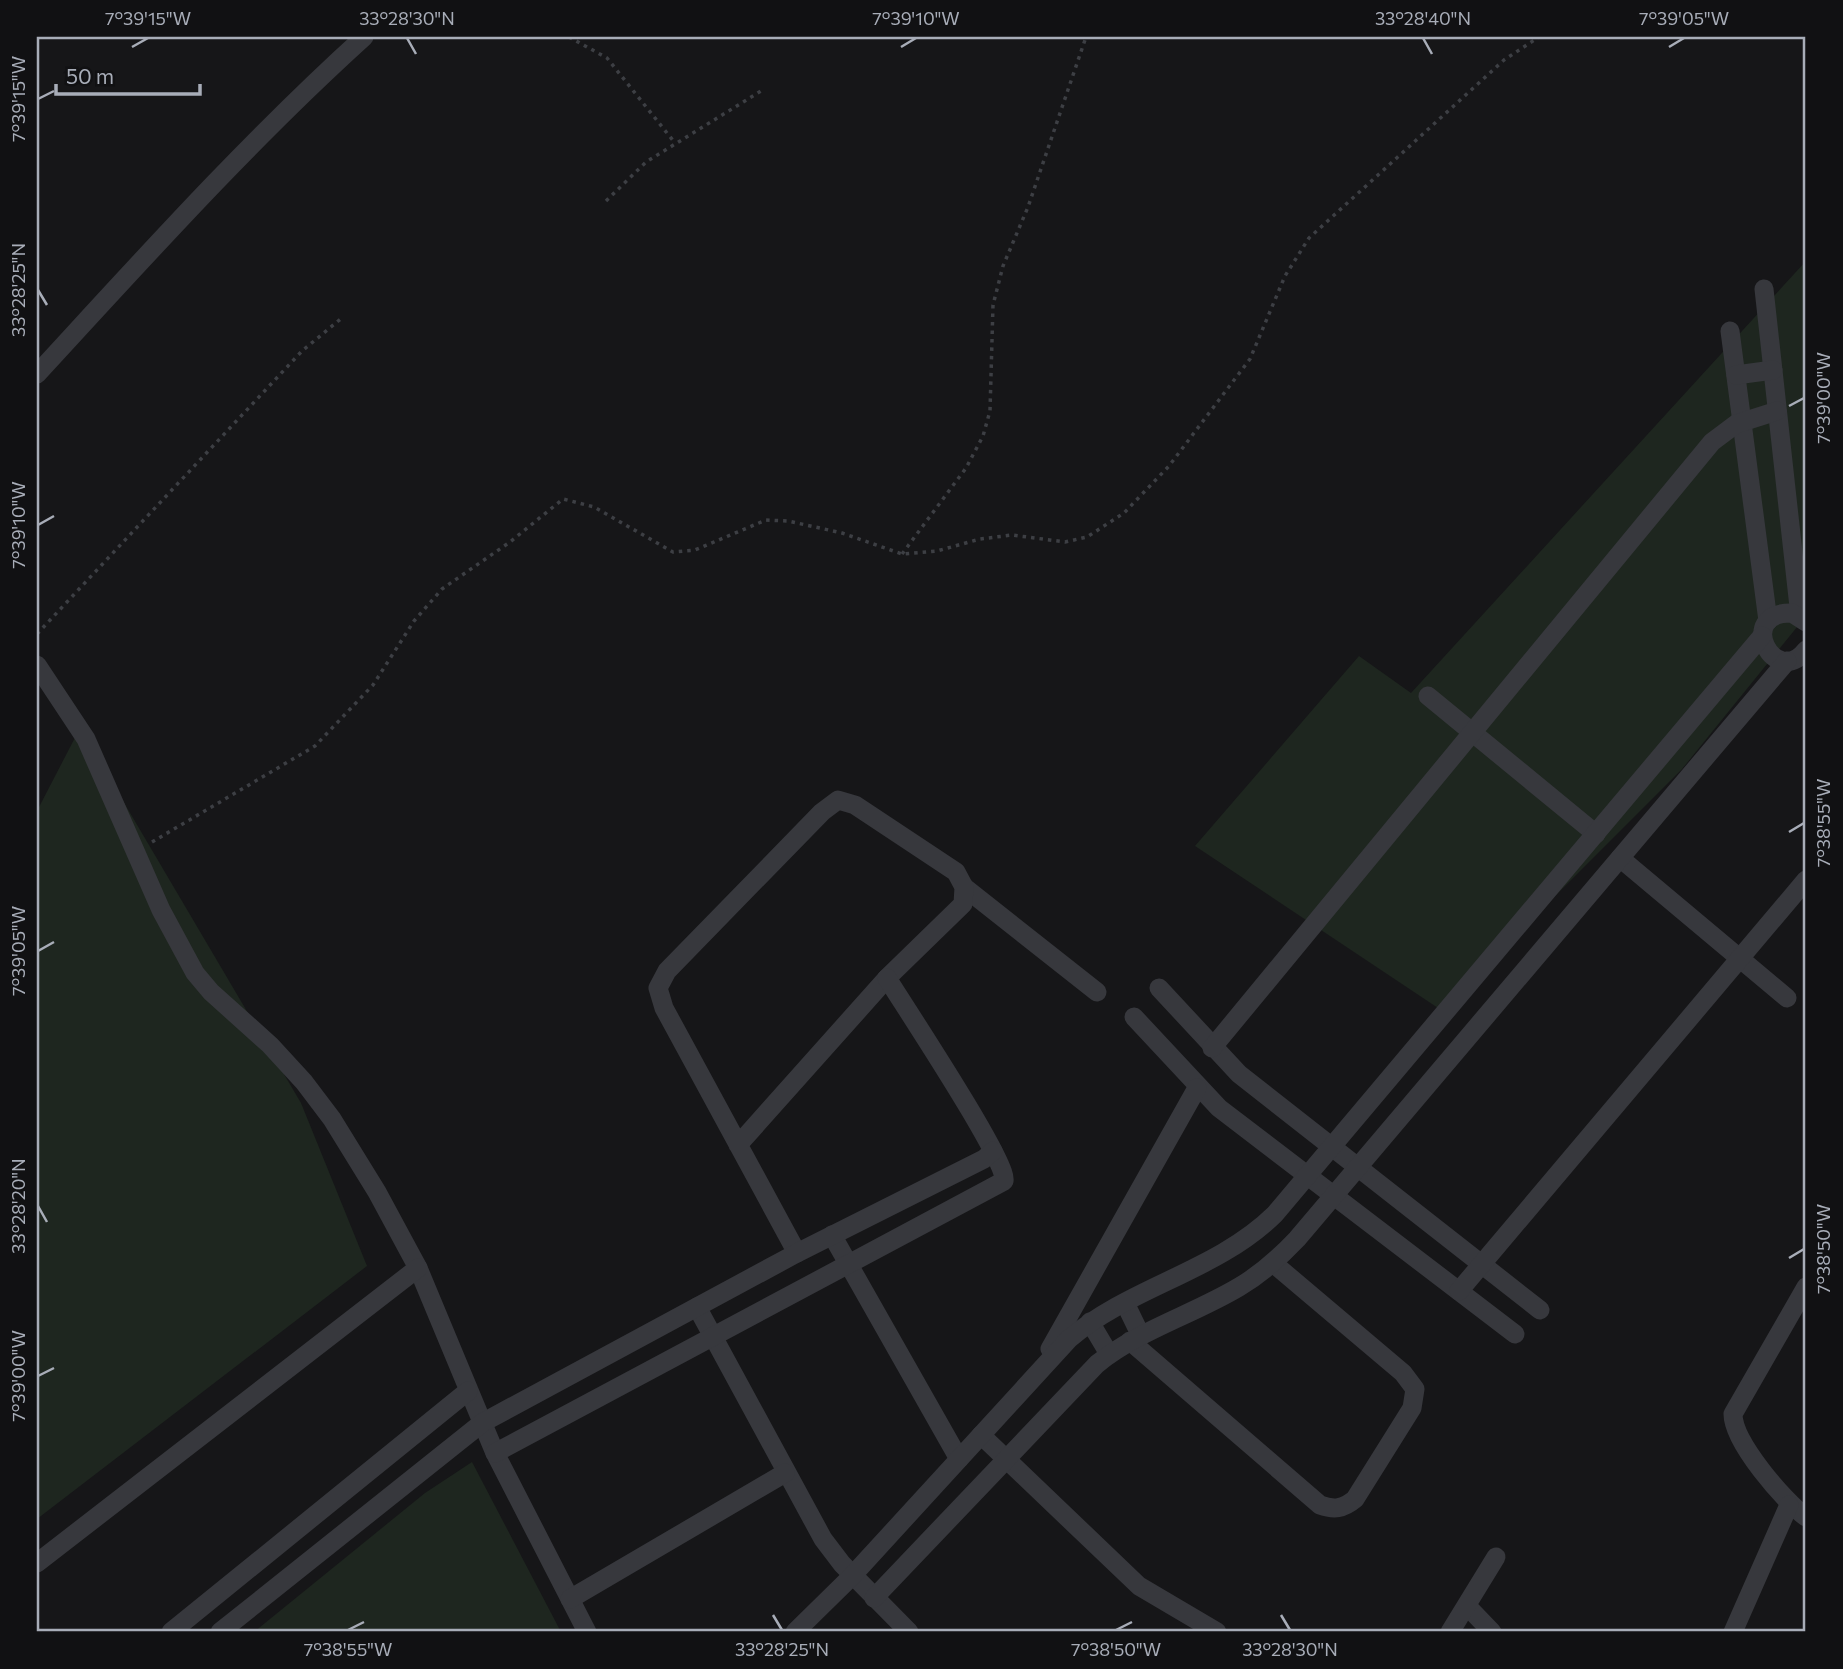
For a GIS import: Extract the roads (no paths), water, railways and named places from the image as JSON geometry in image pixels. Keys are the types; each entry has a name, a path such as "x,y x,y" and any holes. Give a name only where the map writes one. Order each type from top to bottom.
{"street":[{"path":"37,373 195,202 312,84 364,37"},
{"path":"795,1632 852,1576 1037,1371 1090,1322 1235,1247 1275,1214 1765,629 1783,612 1803,619 1764,289"},
{"path":"1730,331 1767,651 1787,661 1796,659 1806,650"},
{"path":"1736,375 1773,370"},
{"path":"1212,1048 1712,442 1727,429 1777,411"},
{"path":"874,1598 1005,1458 1109,1354 1135,1338 1239,1287 1273,1263 1359,1166 1787,661"},
{"path":"37,665 86,739 161,911 195,972 211,992 289,1065 315,1096 357,1157 418,1268 495,1453 587,1632"},
{"path":"1429,696 1596,834"},
{"path":"738,1145 887,978 960,908 965,896 964,887 956,872 855,805 838,800 822,812 667,971 658,988 664,1008 738,1145 797,1253"},
{"path":"1620,858 1787,998"},
{"path":"1460,1291 1806,880"},
{"path":"964,887 1097,992"},
{"path":"495,1453 849,1266 982,1194 1006,1178 993,1151 887,978"},
{"path":"1159,988 1212,1048 1246,1080 1540,1310"},
{"path":"1134,1017 1198,1088 1515,1334"},
{"path":"1037,1371 1198,1088"},
{"path":"220,1632 482,1423 797,1253 988,1157 993,1151"},
{"path":"967,1168 982,1194"},
{"path":"832,1235 959,1459"},
{"path":"1125,1303 1135,1338 1320,1505 1338,1509 1354,1499 1412,1408 1415,1389 1402,1373 1273,1263"},
{"path":"37,1563 418,1268"},
{"path":"1806,1287 1733,1415 1736,1431 1788,1505 1806,1517"},
{"path":"696,1307 823,1539 852,1576 909,1632"},
{"path":"1090,1322 1109,1354"},
{"path":"171,1632 468,1391"},
{"path":"981,1435 1139,1586 1217,1632"},
{"path":"570,1599 785,1473"},
{"path":"1733,1632 1788,1505"},
{"path":"1450,1632 1468,1607 1496,1557"},
{"path":"1468,1607 1492,1632"}]}
